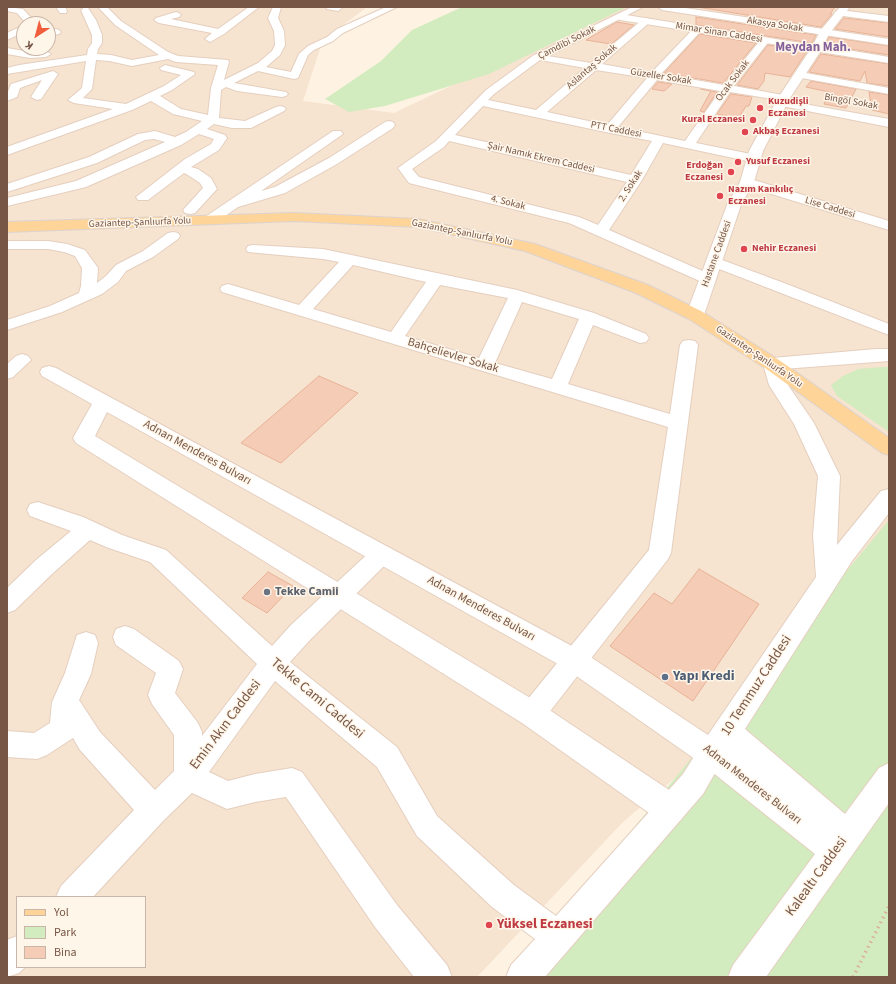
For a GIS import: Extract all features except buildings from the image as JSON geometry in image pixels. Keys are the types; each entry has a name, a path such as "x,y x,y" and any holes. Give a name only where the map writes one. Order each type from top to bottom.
{"main road":[{"name":"Gaziantep-Şanlıurfa Yolu","path":"7,227 294,217 418,223 529,247 642,289 695,315 772,364 889,448"}],"street":[{"path":"7,202 81,184 177,142 213,119 222,86 224,62 176,59 169,56 118,23 102,7"},
{"path":"210,39 255,7"},
{"path":"222,86 257,68 276,53 280,45 279,31 273,18 274,7"},
{"path":"257,68 294,76 304,54 311,48 340,31 393,7"},
{"name":"Çamdibi Sokak","path":"480,102 490,92 538,57 639,7"},
{"name":"Akasya Sokak","path":"662,7 704,10 824,33 889,42"},
{"path":"7,8 20,11 25,16"},
{"path":"85,10 91,20 97,37 87,89 74,100 96,102 128,108"},
{"path":"842,10 889,19"},
{"name":"Hastane Caddesi","path":"695,315 734,206 747,182 752,158 785,97 807,68 824,33 842,10"},
{"path":"7,16 20,11"},
{"path":"762,22 771,12"},
{"path":"176,15 159,20 221,32"},
{"name":"Mimar Sinan Caddesi","path":"620,17 889,60"},
{"name":"Aslantaş Sokak","path":"538,114 646,21"},
{"path":"610,129 655,76 698,29"},
{"path":"7,38 16,33"},
{"path":"85,41 97,37"},
{"name":"Ocak Sokak","path":"689,144 727,88 765,40"},
{"path":"7,51 30,55 55,53 61,51"},
{"path":"7,71 19,68 91,62 111,58 118,61 132,63 169,56"},
{"name":"Güzeller Sokak","path":"538,57 785,97"},
{"path":"7,98 13,95 11,87 91,62"},
{"path":"7,151 128,108 168,88 190,74 160,67"},
{"path":"807,68 889,91"},
{"path":"37,98 51,75"},
{"path":"222,86 282,94"},
{"path":"785,97 804,93"},
{"path":"151,96 177,112 232,124 247,125 280,109"},
{"path":"785,97 889,123"},
{"name":"PTT Caddesi","path":"480,102 752,158"},
{"name":"4. Sokak","path":"480,102 440,144 404,168 414,180 574,220 708,279"},
{"path":"234,204 280,190 333,161 389,125"},
{"path":"143,197 190,162 215,147 220,138 210,133 197,130"},
{"path":"210,220 338,134"},
{"path":"7,188 93,160 142,136 155,135 177,142"},
{"name":"Şair Namık Ekrem Caddesi","path":"447,137 635,180"},
{"name":"2. Sokak","path":"600,232 635,180 659,138"},
{"path":"182,169 193,172 206,181 210,189 190,210"},
{"name":"Lise Caddesi","path":"747,182 889,226"},
{"path":"7,326 56,309 96,291 112,279 121,268 148,254 173,236"},
{"path":"7,245 48,245 67,248 80,254 90,268 89,286 86,295"},
{"path":"253,249 324,254 517,295 588,317 640,338"},
{"path":"302,311 350,260"},
{"path":"714,262 889,330"},
{"path":"394,338 436,279"},
{"name":"Bahçelievler Sokak","path":"228,289 678,422"},
{"path":"485,365 517,295"},
{"path":"558,387 588,317"},
{"path":"532,714 660,552 689,345"},
{"path":"828,578 825,535 829,476 804,422 779,385 772,364 889,355"},
{"path":"7,373 22,360"},
{"name":"Adnan Menderes Bulvarı","path":"49,372 574,660 720,743 841,844"},
{"path":"103,402 83,438 532,714 670,809"},
{"name":"10 Temmuz Caddesi","path":"523,977 693,784 844,554 889,497"},
{"name":"Tekke Cami Caddesi","path":"38,510 88,529 114,541 158,556 220,612 289,678 387,757 427,826 503,896 558,937"},
{"path":"7,603 44,567 88,529"},
{"name":"Emin Akın Caddesi","path":"73,896 154,810 188,777 273,663 300,633 382,554"},
{"path":"125,638 170,669 161,695 188,732 188,777 227,795 255,788 292,782 386,916 435,977"},
{"path":"7,744 37,746 63,730 65,702 78,674 86,643"},
{"path":"65,702 90,741 154,810"},
{"name":"Kalealtı Caddesi","path":"745,977 889,778"},
{"path":"7,961 16,953"}],"path":[{"path":"853,977 889,906"}],"shaded area":[{"path":"7,7 367,7 323,40 303,101 394,113 617,7 889,7 889,598 623,822 477,977 7,977"}],"green space":[{"path":"462,7 627,7 489,74 385,106 349,112 325,99 381,61 412,30"},
{"path":"889,367 889,432 837,396 831,385 843,376 858,369"},
{"path":"889,520 889,977 510,977"}],"place":[{"name":"Kuzudişli Eczanesi","path":"760,108"},
{"name":"Kural Eczanesi","path":"753,120"},
{"name":"Akbaş Eczanesi","path":"745,132"},
{"name":"Yusuf Eczanesi","path":"738,162"},
{"name":"Erdoğan Eczanesi","path":"731,172"},
{"name":"Nazım Kankılıç Eczanesi","path":"720,196"},
{"name":"Nehir Eczanesi","path":"744,249"},
{"name":"Tekke Camii","path":"267,592"},
{"name":"Yapı Kredi","path":"665,677"},
{"name":"Yüksel Eczanesi","path":"489,925"}],"district":[{"name":"Meydan Mah.","path":"813,48"}]}
